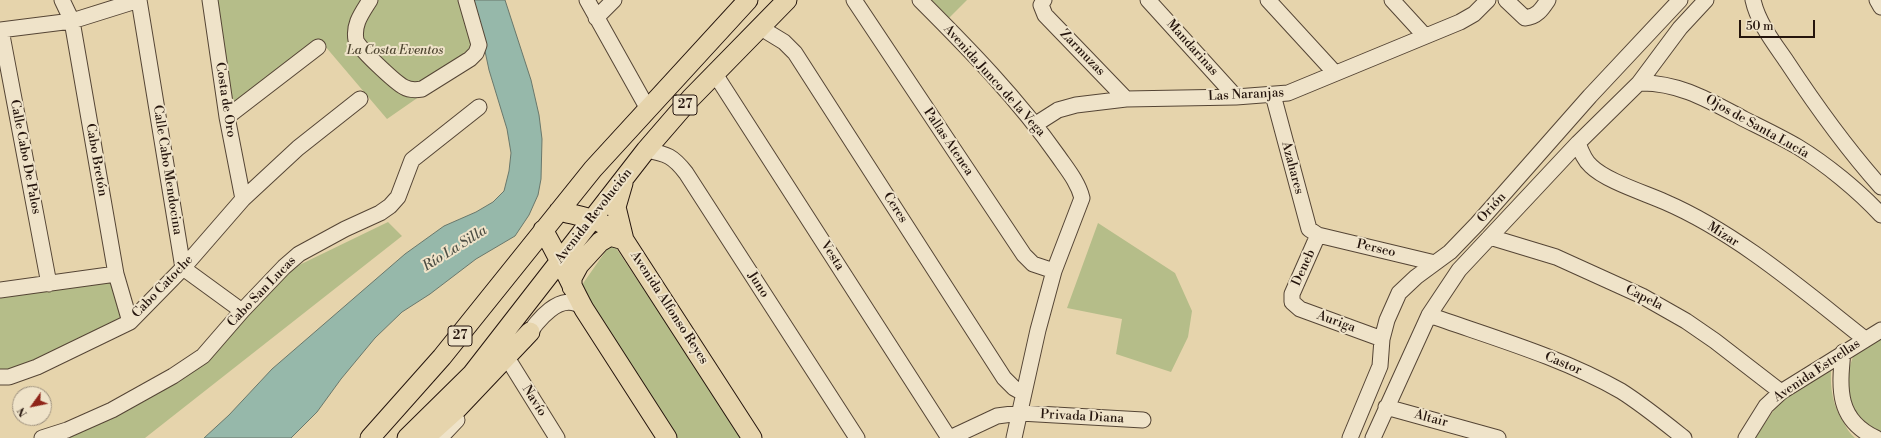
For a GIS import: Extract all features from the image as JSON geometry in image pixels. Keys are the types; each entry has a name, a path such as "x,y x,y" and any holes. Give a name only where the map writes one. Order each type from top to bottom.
{"main road":[{"name":"27","path":"370,438 442,357 493,296 543,230 593,169 748,0"},
{"name":"Avenida Revolución","path":"407,438 472,374 625,174 715,74 762,28 787,0"},
{"path":"572,287 574,272 600,242 610,236 624,240 616,208 625,174"},
{"name":"Avenida Alfonso Reyes","path":"559,211 591,218 612,228 624,240 752,438"},
{"path":"543,230 560,258 572,287 584,309 667,438"},
{"path":"448,431 457,409 530,332"},
{"path":"425,438 448,431 469,385 472,374"}],"street":[{"name":"Cabo Bretón","path":"62,0 72,21 116,274 130,322"},
{"path":"1,30 72,21 139,0"},
{"name":"Calle Cabo Mendocina","path":"139,0 183,268"},
{"name":"Costa de Oro","path":"210,0 227,117 243,199"},
{"path":"370,0 357,21 356,40 362,50 402,86 417,90 422,89 464,63 476,53 479,45 466,0"},
{"path":"587,0 648,109"},
{"path":"596,18 614,0"},
{"name":"Pallas Atenea","path":"854,0 1024,256 1034,264 1054,271"},
{"name":"Avenida Junco de la Vega","path":"920,0 962,42 1036,124 1076,183 1082,198 1054,271 1023,393 1014,438"},
{"name":"Mandarinas","path":"1148,0 1236,97"},
{"path":"1268,0 1335,73"},
{"path":"1392,0 1426,36"},
{"name":"Las Naranjas","path":"1036,124 1058,110 1076,105 1126,99 1236,97 1288,93 1306,87 1335,73 1460,22 1474,14 1488,0"},
{"path":"1506,0 1525,18 1532,17 1539,12 1548,0"},
{"name":"Orión","path":"1350,438 1380,366 1382,339 1386,320 1399,293 1477,224 1680,0"},
{"name":"Orión","path":"1373,438 1386,407 1404,373 1429,315 1459,270 1578,143 1624,96 1639,83 1680,28 1706,0"},
{"path":"1754,0 1763,26 1816,106 1854,156 1881,188"},
{"path":"1877,0 1881,7"},
{"name":"Zarmuzas","path":"1042,2 1045,15 1126,99"},
{"name":"Ceres","path":"762,28 784,42 796,53 1004,378 1014,388 1023,393"},
{"name":"Calle Cabo De Palos","path":"1,30 49,284"},
{"path":"227,117 318,47"},
{"name":"Vesta","path":"715,74 949,438"},
{"path":"1606,80 1610,88 1616,93 1624,96"},
{"name":"Ojos de Santa Lucía","path":"1639,83 1654,82 1668,84 1694,93 1798,148 1835,173 1881,215"},
{"name":"Azahares","path":"1273,95 1309,229 1318,236"},
{"name":"Cabo Catoche","path":"0,377 9,377 37,367 130,322 183,268 243,199 298,148 360,99"},
{"name":"Cabo San Lucas","path":"42,438 67,430 112,410 173,376 203,356 242,311 284,267 299,254 345,229 380,213 390,206 398,197 412,160 479,107"},
{"name":"Mizar","path":"1578,143 1584,158 1595,170 1666,202 1698,219 1740,245 1781,273 1865,340"},
{"name":"Juno","path":"646,150 667,154 677,161 686,173 857,438"},
{"path":"1835,173 1854,156"},
{"name":"Perseo","path":"1318,236 1438,260"},
{"name":"Deneb","path":"1292,302 1291,298 1318,236"},
{"name":"Capela","path":"1490,238 1556,257 1642,296 1686,321 1716,341 1781,392"},
{"path":"1438,260 1450,262 1459,270"},
{"path":"183,268 242,311"},
{"path":"0,290 116,274"},
{"path":"448,431 511,364 530,332 554,307 560,303 573,302 584,309"},
{"name":"Auriga","path":"1292,302 1300,308 1382,339"},
{"name":"Castor","path":"1429,315 1556,359 1596,378 1638,403 1684,438"},
{"name":"Avenida Estrellas","path":"1746,438 1766,406 1781,392 1843,352 1881,330"},
{"path":"1843,352 1841,377 1844,404 1850,417 1858,427 1876,438"},
{"name":"Navío","path":"511,364 557,438"},
{"path":"1380,366 1391,375 1404,373"},
{"name":"Altair","path":"1386,407 1498,438"},
{"name":"Privada Diana","path":"949,438 996,416 1020,413 1144,420"}],"green space":[{"name":"La Costa Eventos","path":"216,0 468,0 485,51 387,119 319,39 230,111"},
{"path":"931,0 967,0 949,18"},
{"path":"388,222 402,236 145,438 49,438 192,368 291,269"},
{"path":"1098,223 1175,273 1192,311 1188,337 1171,372 1116,354 1122,319 1067,308"},
{"path":"612,242 743,438 671,438 577,292"},
{"path":"113,276 122,319 12,371 0,372 0,295"},
{"path":"1881,335 1881,433 1861,424 1845,399 1846,377 1855,351"},
{"path":"1831,369 1832,391 1837,410 1846,427 1855,438 1755,438 1780,401"}],"water":[{"name":"Río La Silla","path":"468,0 505,0 531,80 539,115 542,139 541,179 538,195 529,215 515,236 476,259 430,294 402,312 375,338 341,379 317,412 291,438 204,438 229,415 272,369 405,254 444,226 476,212 493,202 504,191 509,171 511,153 507,129 489,70 485,51"}]}
